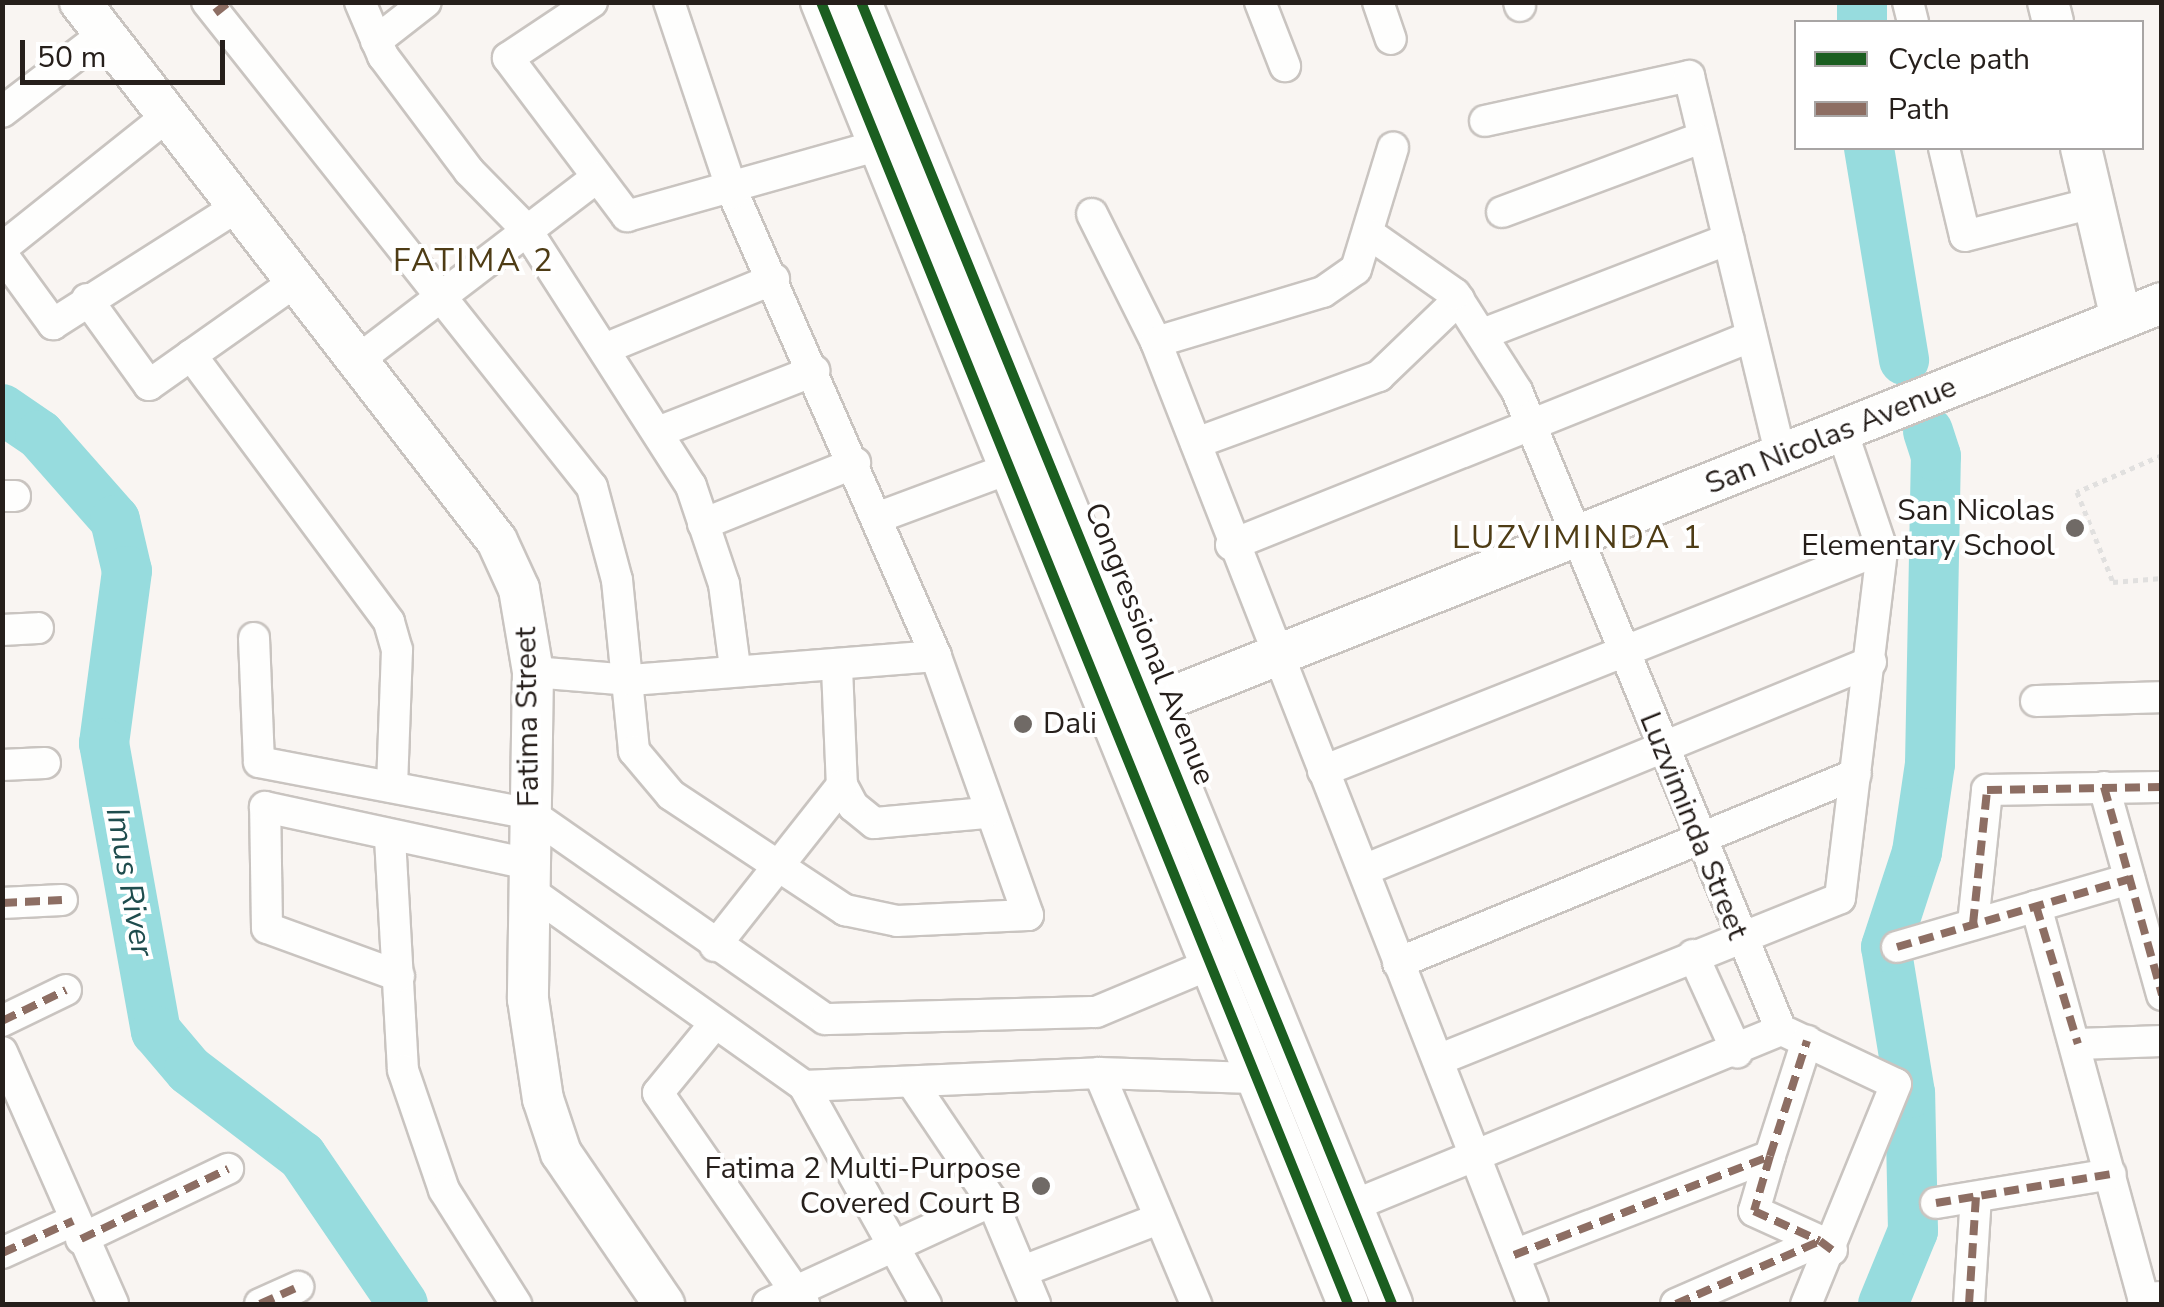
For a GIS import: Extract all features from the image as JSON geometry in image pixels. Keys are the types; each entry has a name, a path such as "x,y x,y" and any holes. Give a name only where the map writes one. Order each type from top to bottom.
{"street":[{"name":"Fatima Street","path":"80,2 496,541 519,588 533,672 528,999 543,1099 561,1153 664,1304"},
{"path":"360,2 376,41 468,170 526,229 658,432 704,524 735,667"},
{"path":"376,41 426,2"},
{"path":"592,2 561,13 508,58 626,216 733,193 880,146"},
{"path":"217,6 592,488 610,537 630,680 634,751 672,795 844,910 897,921 1028,915 985,812 936,656 855,463 733,193 669,2"},
{"path":"822,2 1109,722 1348,1304"},
{"name":"Congressional Avenue","path":"860,2 1392,1304"},
{"path":"1260,2 1284,66"},
{"path":"1378,2 1391,39"},
{"path":"8,95 104,34"},
{"path":"1485,121 1688,76 1698,139 1728,239 1781,456"},
{"path":"166,117 2,251 52,324 238,206"},
{"path":"1502,212 1698,139"},
{"path":"1156,342 1323,292 1356,269 1371,235 1393,148"},
{"path":"1944,150 1965,236 2094,203"},
{"path":"2081,150 2122,319"},
{"path":"358,360 597,177"},
{"path":"1092,214 1156,342 1231,545 1364,870 1533,1304"},
{"name":"Luzviminda Street","path":"1371,235 1459,299 1485,332 1532,426 1736,938 1794,1035"},
{"path":"1485,332 1728,239"},
{"path":"604,350 774,279"},
{"path":"87,300 149,386 298,280"},
{"path":"1196,443 1379,376 1459,299"},
{"name":"San Nicolas Avenue","path":"1109,722 2162,303"},
{"path":"1231,545 1750,337"},
{"path":"190,355 389,622 396,650 392,788"},
{"path":"658,432 814,371"},
{"path":"1438,1060 1840,898 1872,662 1882,549 1842,431"},
{"path":"704,524 855,463"},
{"path":"879,518 1008,469"},
{"path":"1323,771 1882,549"},
{"path":"2,630 38,628"},
{"path":"254,638 258,762 531,814 714,946 825,1019 1096,1012 1210,967 1246,947"},
{"path":"533,672 630,680 735,667 837,668 936,656"},
{"path":"1364,870 1872,662"},
{"path":"837,668 842,785 874,822 985,812"},
{"path":"2036,700 2162,697"},
{"path":"2,765 46,763"},
{"path":"1398,963 1856,774"},
{"path":"714,946 774,865 842,785"},
{"path":"1973,924 1987,790 2162,787"},
{"path":"2104,788 2162,996"},
{"path":"399,976 266,928 265,806 529,877 712,1028 804,1086 899,1242 926,1304"},
{"path":"390,838 403,1070 420,1130 444,1190 516,1304"},
{"path":"1897,947 2130,879"},
{"path":"2,903 62,900"},
{"path":"2036,906 2078,1044 2143,1298 2162,1297"},
{"path":"1693,956 1738,1052"},
{"path":"2,1021 66,990"},
{"path":"712,1028 658,1092 801,1296"},
{"path":"1794,1035 1770,1156 1754,1212 1826,1246"},
{"path":"1352,1206 1477,1161 1738,1052 1794,1035 1896,1084 1826,1246 1806,1304"},
{"path":"2078,1044 2162,1041"},
{"path":"2,1052 112,1304"},
{"path":"804,1086 915,1086 1099,1074 1254,1078"},
{"path":"1099,1074 1156,1220 1196,1304"},
{"path":"915,1086 992,1201 1035,1304"},
{"path":"1514,1255 1770,1156"},
{"path":"2,1253 77,1230 228,1169"},
{"path":"1936,1203 2111,1174"},
{"path":"1969,1304 1976,1197"},
{"path":"768,1304 801,1296 899,1242 992,1201"},
{"path":"1022,1272 1156,1220"},
{"path":"1676,1304 1826,1246"},
{"path":"260,1304 298,1288"}],"path":[{"path":"2162,455 2076,492 2114,582 2162,578"}],"waterway":[{"path":"1862,2 1862,20"},
{"path":"1869,150 1904,360"},
{"name":"Imus River","path":"2,409 40,435 115,520 127,571 104,743 156,1031 189,1070 302,1156 403,1304"},
{"path":"1883,1304 1913,1231 1910,1093 1886,947 1917,852 1930,764 1936,456 1928,431"}],"marked path":[{"path":"215,13 229,2"},
{"path":"2104,787 2162,995"},
{"path":"1973,924 1987,790 2162,787"},
{"path":"1897,947 2129,879"},
{"path":"2,903 62,900"},
{"path":"2036,906 2078,1044"},
{"path":"2,1021 66,990"},
{"path":"1514,1255 1770,1156 1807,1041"},
{"path":"1770,1156 1754,1211 1820,1241"},
{"path":"81,1239 228,1169"},
{"path":"1936,1203 2111,1174"},
{"path":"1969,1304 1976,1197"},
{"path":"2,1253 73,1221"},
{"path":"1676,1304 1820,1241 1832,1250"},
{"path":"260,1304 298,1287"}],"cycle path":[{"path":"821,2 1348,1304"},
{"path":"861,2 1392,1304"}],"place":[{"name":"San Nicolas Elementary School","path":"2075,528"},
{"name":"Dali","path":"1023,724"},
{"name":"Fatima 2 Multi-Purpose Covered Court B","path":"1041,1186"}],"district":[{"name":"FATIMA 2","path":"474,261"},
{"name":"LUZVIMINDA 1","path":"1578,538"}]}
